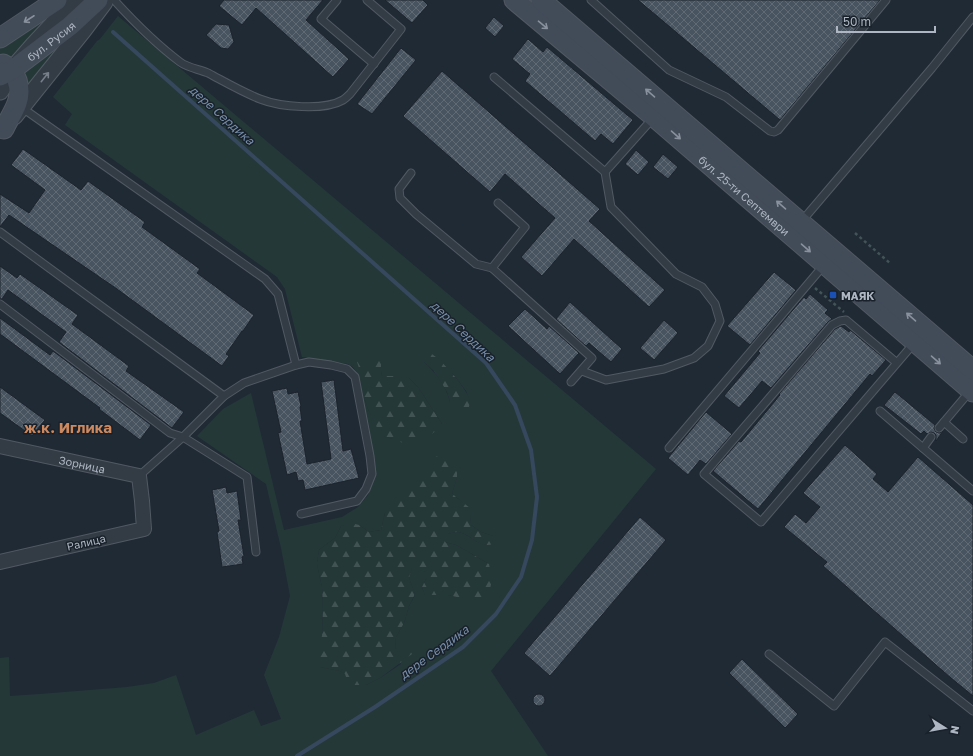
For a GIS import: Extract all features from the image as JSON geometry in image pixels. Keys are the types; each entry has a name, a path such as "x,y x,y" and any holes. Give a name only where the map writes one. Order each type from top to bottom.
{"main road":[{"path":"0,38 57,0"},
{"name":"бул. Русия","path":"4,70 70,26 98,0"},
{"name":"бул. 25-ти Септември","path":"514,0 654,117 972,391"},
{"name":"бул. 25-ти Септември","path":"541,0 972,366"},
{"path":"2,131 18,102 19,91 16,76 4,70"}],"street":[{"path":"0,91 4,70 33,46 76,0"},
{"path":"2,131 83,30 105,0"},
{"name":"Зорница","path":"0,446 139,476"},
{"name":"Ралица","path":"0,562 144,529 139,476"}],"lane":[{"path":"114,0 130,18 182,63 206,72 261,99 286,105 312,107 331,104 343,100 350,94 401,29 367,0"},
{"path":"337,0 321,19 374,64"},
{"path":"591,0 669,70 726,97 770,131 774,132 778,130 886,0"},
{"path":"801,222 932,68 973,17"},
{"path":"494,77 605,172 611,207 676,274 702,287 715,304 720,321 708,346 694,358 664,369 606,380 582,370"},
{"path":"21,107 265,279 278,294 296,365"},
{"path":"605,172 654,117"},
{"path":"411,173 399,189 400,198 416,214 476,264 492,268 592,358 571,382"},
{"path":"492,268 526,227 498,203"},
{"path":"0,232 224,396"},
{"path":"669,448 825,264"},
{"path":"0,304 170,433 183,437 247,477 256,552"},
{"path":"897,363 846,320 832,325 704,474 761,522 915,342"},
{"path":"139,476 183,437 224,396 244,383 308,362 347,368 355,377 372,474 366,489 357,501 301,514"},
{"path":"963,439 941,425 972,391"},
{"path":"880,411 973,491"},
{"path":"922,448 932,437"},
{"path":"769,654 834,706 885,642 973,711"}],"path":[{"path":"855,233 891,264"},
{"path":"817,289 836,304"}],"green space":[{"path":"63,0 11,61 0,55 0,44"},
{"path":"118,16 656,469 491,671 548,756 0,756 0,658 9,657 10,696 127,687 154,683 176,675 196,735 254,710 261,726 281,719 264,675 279,637 290,596 281,548 266,484 197,436 223,409 251,393 284,530 342,517 358,507 368,495 375,475 374,456 356,372 353,367 348,364 302,357 285,289 277,277 65,125 72,114 53,97","holes":["422,360 453,374 466,391 470,402 450,402 439,379 432,369","381,362 382,376 409,378 418,387 442,424 393,439 382,436 368,409 364,397 364,375","457,478 452,493 469,508 471,525 481,532 493,536 493,543 479,543 467,535 458,532 445,534 445,542 456,545 489,564 457,597 448,595 425,595 422,587 426,579 426,572 412,567 409,578 415,595 409,606 404,623 396,637 395,650 401,664 380,678 366,685 340,671 320,667 319,646 322,636 323,608 322,587 317,564 319,550 335,538 341,526 359,525 369,532 381,530 385,513"]},
{"path":"78,26 24,95 20,74"},
{"path":"418,351 428,352 433,355 453,374 465,390 470,402 467,411 459,412 454,408 440,380 434,371 422,360"},
{"path":"365,358 374,358 381,362 382,376 400,376 409,378 418,387 442,424 426,438 408,445 381,436 364,397 364,375 357,362"},
{"path":"438,455 450,456 457,462 457,478 452,493 470,508 471,525 481,532 493,536 493,544 483,545 463,533 456,532 446,534 445,542 456,545 489,564 491,582 489,591 481,598 474,601 448,595 425,595 422,587 426,579 426,572 412,568 409,578 415,594 409,606 404,623 396,637 395,649 408,648 412,654 380,678 366,685 349,685 345,674 340,671 320,667 313,656 322,636 322,587 317,564 319,550 335,538 341,526 351,523 359,525 369,532 381,530 385,513"}],"building":[{"path":"224,0 323,0 306,20 349,59 333,77 256,8 242,25 219,6"},
{"path":"385,0 423,0 428,5 412,23"},
{"path":"638,0 880,0 780,120"},
{"path":"494,17 504,26 495,37 485,28"},
{"path":"216,24 229,25 234,42 228,49 221,48 206,35"},
{"path":"528,39 543,52 547,47 633,120 613,144 601,134 595,141 525,81 530,74 512,59"},
{"path":"401,48 416,60 372,114 357,104"},
{"path":"442,71 600,209 589,221 665,290 649,307 574,239 542,276 521,257 555,218 505,174 490,192 403,116"},
{"path":"23,149 81,190 88,181 145,222 142,227 200,269 197,273 254,315 226,354 229,356 222,366 117,289 9,215 0,227 0,194 29,213 45,190 11,165"},
{"path":"636,150 649,162 638,175 625,164"},
{"path":"663,154 678,167 668,179 653,167"},
{"path":"0,266 17,278 20,274 78,315 72,324 129,366 126,371 184,412 172,428 59,342 66,332 8,290 2,299 0,299"},
{"path":"774,272 796,290 750,345 727,326"},
{"path":"810,294 828,310 825,313 832,319 771,388 762,381 739,408 724,396 760,353 758,351 804,297 806,299"},
{"path":"570,302 622,349 611,362 589,343 586,346 556,319"},
{"path":"525,309 547,329 549,326 579,353 560,374 508,326"},
{"path":"0,318 50,355 53,351 151,425 140,440 99,409 100,408 0,334"},
{"path":"664,320 678,333 654,360 640,348"},
{"path":"841,326 849,332 850,330 886,360 872,376 870,374 758,509 713,471 739,441 741,442 780,395 779,394 835,329"},
{"path":"334,380 343,451 351,449 359,478 305,490 303,480 298,481 296,472 287,475 278,433 281,432 272,391 287,388 288,394 298,392 301,406 302,421 300,421 307,464 331,459 321,382"},
{"path":"0,387 45,420 32,436 0,413"},
{"path":"895,392 935,425 934,429 936,432 940,433 943,431 936,441 936,435 934,433 931,432 927,434 924,431 921,434 884,405"},
{"path":"706,412 732,434 706,464 700,460 688,475 668,458"},
{"path":"845,445 877,474 873,479 888,492 918,457 973,505 973,696 823,566 827,562 784,527 795,514 806,523 820,507 803,493"},
{"path":"226,487 227,493 237,491 241,520 238,520 244,556 242,557 243,564 222,567 217,532 219,531 212,490"},
{"path":"640,517 666,540 550,676 524,653"},
{"path":"742,659 798,714 785,728 729,673"},
{"path":"541,694 544,695 544,705 537,706 534,705 533,698 534,695"}],"waterway":[{"name":"дере Сердика","path":"113,32 486,363 515,405 531,450 537,497 532,540 521,577 496,614 463,647 375,707 297,756"}],"place":[{"name":"МАЯК","path":"833,295"}],"district":[{"name":"ж.к. Иглика","path":"68,427"}]}
